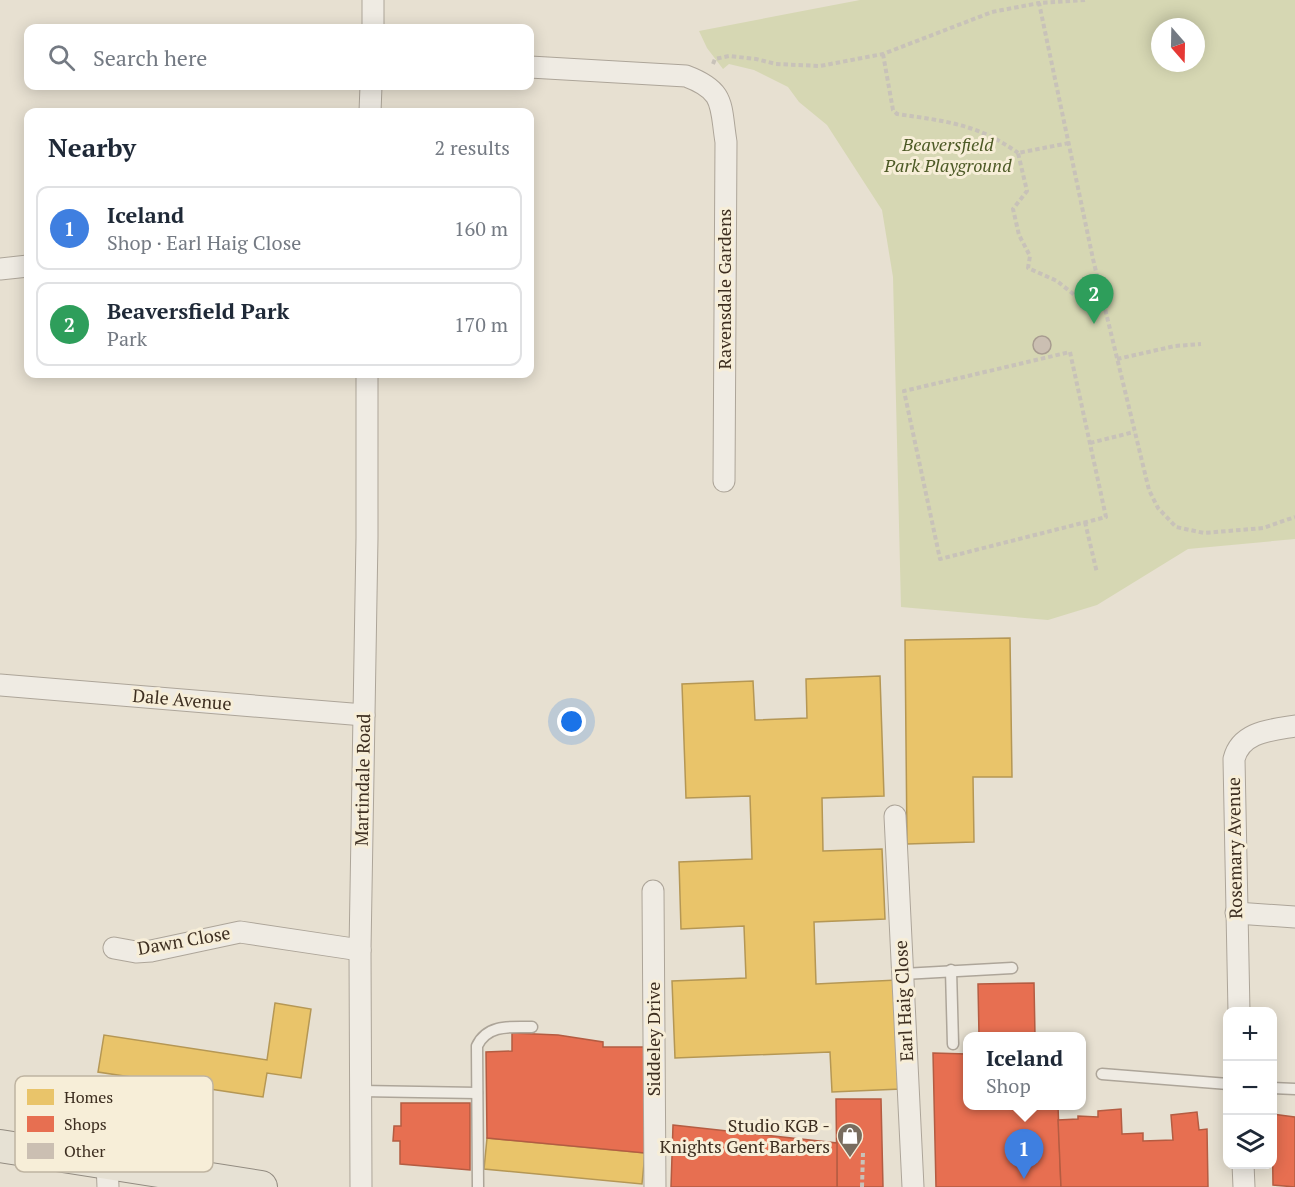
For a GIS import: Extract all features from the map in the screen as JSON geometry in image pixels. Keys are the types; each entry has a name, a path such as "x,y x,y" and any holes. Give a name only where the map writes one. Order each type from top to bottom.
{"main road":[{"path":"0,1146 15,1150"},
{"path":"108,1175 261,1187"}],"street":[{"path":"373,0 373,24"},
{"path":"534,67 686,75 712,90"},
{"path":"370,108 371,90"},
{"name":"Ravensdale Gardens","path":"712,90 726,142 724,482"},
{"path":"0,269 24,266"},
{"name":"Martindale Road","path":"361,1187 360,950 368,378"},
{"name":"Dale Avenue","path":"0,685 364,715"},
{"name":"Rosemary Avenue","path":"1239,1007 1235,755 1242,744 1254,735 1295,726"},
{"name":"Earl Haig Close","path":"895,816 913,1187"},
{"name":"Siddeley Drive","path":"653,891 655,1187"},
{"path":"1236,914 1295,917"},
{"name":"Dawn Close","path":"114,948 136,952 151,951 240,932 360,950"},
{"path":"1243,1169 1244,1187"}],"lane":[{"path":"903,974 1012,968"},
{"path":"951,970 953,1044"},
{"path":"478,1187 477,1046 481,1037 496,1029 532,1027"},
{"path":"1102,1074 1223,1084"},
{"path":"1277,1088 1295,1089"},
{"path":"361,1091 477,1093"}],"path":[{"path":"712,90 715,59 729,56 776,64 820,66 883,54 992,12 1039,3 1085,0"},
{"path":"1039,3 1101,293 1149,490 1158,508 1176,527 1204,533 1263,528 1295,517"},
{"path":"883,54 892,110 897,114 968,126 1006,144 1018,153 1027,191 1013,209 1019,235 1030,256 1028,268 1057,281 1077,297 1101,293"},
{"path":"1018,153 1069,142"},
{"path":"1117,359 1175,346 1201,344"},
{"path":"1070,352 1106,517 1085,522 940,559 904,391 1070,352"},
{"path":"1090,443 1134,432"},
{"path":"1085,522 1097,573"},
{"path":"862,1187 863,1153"}],"green space":[{"name":"Beaversfield Park Playground","path":"860,0 1295,0 1295,539 1188,549 1097,605 1048,620 901,607 893,277 882,210 827,125 799,102 788,87 754,70 729,64 723,69 707,48 699,31"}],"building: Homes":[{"path":"1010,638 1012,777 973,777 974,842 907,844 905,640"},
{"path":"880,676 884,796 822,798 823,851 882,849 885,919 814,922 816,984 897,980 901,1089 832,1092 830,1052 675,1058 672,981 746,978 744,926 681,929 679,862 752,859 750,796 686,798 682,684 753,681 755,720 807,718 806,679"},
{"path":"275,1003 311,1009 301,1078 267,1073 263,1097 213,1089 213,1076 124,1076 98,1072 104,1035 267,1060"},
{"path":"487,1138 645,1153 642,1184 484,1169"}],"building: Shops":[{"path":"1034,983 1035,1032 979,1032 978,984"},
{"path":"512,1033 558,1035 603,1042 603,1047 646,1047 645,1153 487,1138 486,1052 512,1051"},
{"path":"933,1053 963,1054 963,1110 1058,1110 1061,1187 936,1187"},
{"path":"836,1099 881,1099 883,1187 837,1187"},
{"path":"401,1103 470,1103 470,1170 400,1164 400,1141 393,1141 394,1126 401,1126"},
{"path":"1121,1109 1122,1134 1143,1133 1143,1141 1173,1140 1171,1115 1197,1112 1199,1130 1207,1129 1208,1187 1061,1187 1058,1120 1078,1119 1078,1116 1098,1117 1098,1111"},
{"path":"1277,1115 1295,1117 1295,1187 1273,1185 1273,1169 1277,1169"},
{"path":"673,1125 837,1143 837,1187 671,1187"}],"building: Other":[{"path":"1042,336 1048,339 1051,345 1048,351 1042,354 1036,351 1033,345 1036,339"}],"place":[{"name":"Beaversfield Park","path":"1094,324"},
{"name":"Studio KGB - Knights Gent Barbers","path":"850,1159"},
{"name":"Iceland","path":"1024,1179"}]}
